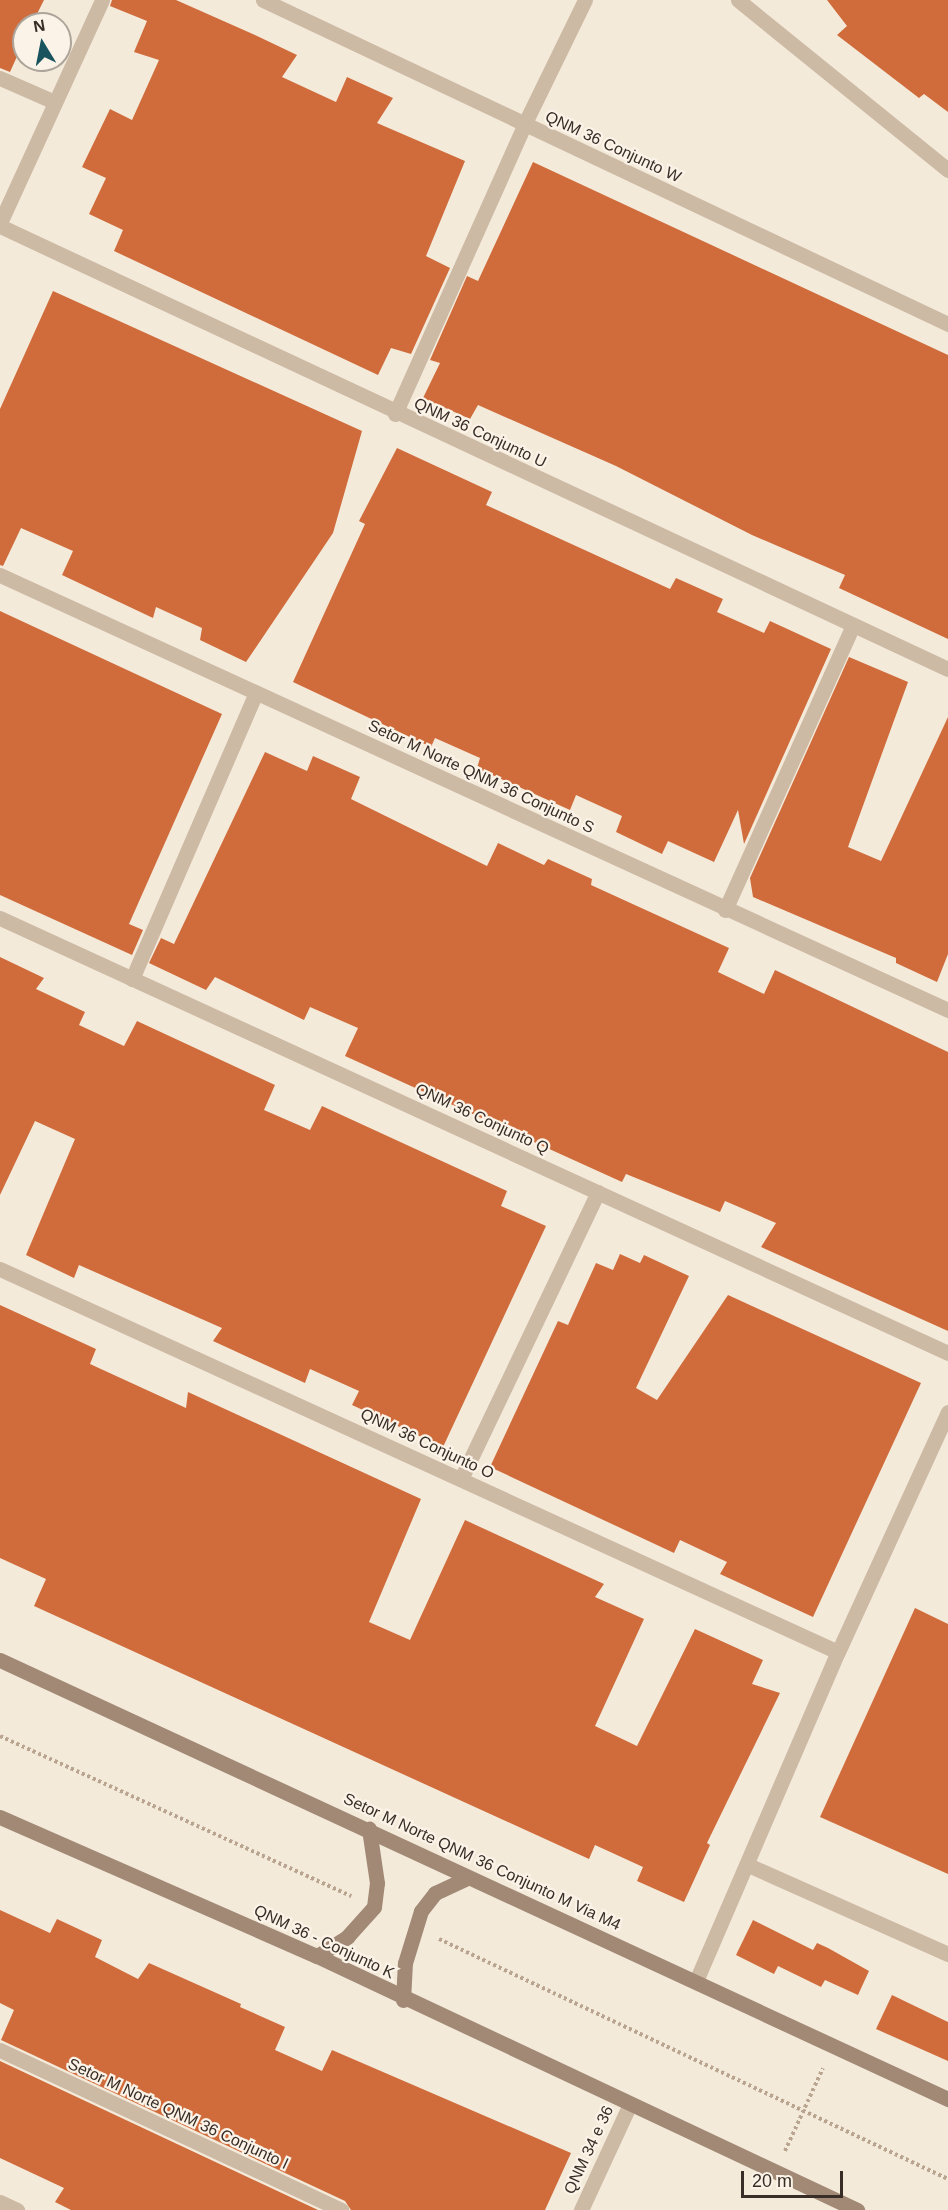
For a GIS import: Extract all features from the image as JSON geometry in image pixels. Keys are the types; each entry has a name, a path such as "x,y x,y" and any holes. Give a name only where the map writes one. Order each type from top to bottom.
{"main road":[{"name":"Setor M Norte QNM 36 Conjunto M Via M4","path":"0,1660 369,1829 466,1878 696,1981 948,2099"},
{"name":"QNM 36 - Conjunto K","path":"0,1817 317,1956 403,2000 857,2210"},
{"path":"317,1956 347,1937 374,1907 377,1883 369,1829"},
{"path":"403,2000 405,1963 415,1928 435,1893 466,1878"}],"street":[{"path":"0,224 102,0"},
{"name":"QNM 36 Conjunto W","path":"263,0 948,324"},
{"path":"395,414 524,125 585,0"},
{"path":"738,0 948,170"},
{"path":"0,78 55,102"},
{"name":"QNM 36 Conjunto U","path":"0,224 395,414 948,669"},
{"name":"Setor M Norte QNM 36 Conjunto S","path":"0,575 725,910 948,1010"},
{"path":"725,910 853,625"},
{"path":"132,979 256,693"},
{"name":"QNM 36 Conjunto Q","path":"0,918 948,1353"},
{"path":"461,1479 598,1192"},
{"name":"QNM 36 Conjunto O","path":"0,1269 838,1652"},
{"path":"696,1981 838,1652 948,1412"},
{"path":"748,1865 948,1954"},
{"name":"Setor M Norte QNM 36 Conjunto I","path":"0,2050 341,2210"},
{"name":"QNM 34 e 36","path":"581,2210 630,2104"},
{"path":"0,2202 17,2210"}],"path":[{"path":"0,1736 374,1907"},
{"path":"415,1928 804,2109 948,2179"},
{"path":"775,2174 833,2046"}],"building":[{"path":"0,0 44,0 38,12 12,12 12,68 10,72 0,68"},
{"path":"112,0 176,0 255,35 297,55 282,77 336,102 347,77 393,98 377,123 465,161 426,256 450,268 411,354 391,348 378,375 114,251 123,230 89,214 106,178 82,167 110,109 132,120 159,60 134,52 147,21 110,6"},
{"path":"827,0 948,0 948,112 924,94 919,98 837,35 847,26"},
{"path":"533,162 948,355 948,639 839,588 845,575 752,535 616,466 478,405 470,419 423,398 440,363 430,360 467,276 478,281"},
{"path":"53,291 362,431 333,533 246,662 200,640 202,628 156,607 153,618 62,575 73,551 21,528 3,566 0,565 0,409"},
{"path":"397,448 492,492 486,505 670,589 676,578 723,599 717,612 764,633 770,621 831,649 744,844 738,810 714,862 668,841 662,854 616,832 622,816 576,795 570,810 477,768 480,758 435,738 431,747 293,682 365,524 359,521"},
{"path":"0,611 222,714 129,924 143,930 132,955 0,895"},
{"path":"849,657 908,682 848,847 881,861 948,717 948,954 937,982 896,963 896,958 753,897 750,878"},
{"path":"265,752 307,771 313,756 360,777 351,799 487,866 498,843 544,865 548,859 592,879 591,885 729,948 718,972 764,994 775,970 948,1052 948,1331 761,1247 776,1223 725,1201 720,1212 626,1174 622,1182 345,1056 358,1028 310,1007 304,1020 215,977 206,990 149,963 161,938 174,944"},
{"path":"0,957 44,978 36,989 85,1012 79,1025 124,1046 137,1021 275,1085 264,1110 310,1130 322,1106 507,1191 501,1206 546,1226 443,1447 352,1405 359,1391 310,1369 305,1383 213,1341 222,1328 79,1265 74,1278 26,1255 75,1139 35,1121 0,1195"},
{"path":"620,1254 640,1263 644,1255 689,1276 636,1388 657,1400 728,1295 921,1383 813,1617 720,1574 727,1562 680,1540 674,1553 490,1467 558,1321 568,1325 596,1263 613,1270"},
{"path":"0,1305 96,1349 90,1364 186,1408 188,1392 421,1499 369,1622 410,1640 465,1520 604,1584 595,1597 644,1619 595,1726 637,1746 695,1629 763,1660 752,1684 780,1693 707,1843 710,1845 684,1902 637,1881 643,1867 595,1845 589,1859 34,1606 46,1579 0,1558"},
{"path":"915,1608 948,1624 948,1874 820,1817"},
{"path":"0,1910 50,1933 57,1919 102,1940 95,1957 138,1979 149,1963 241,2004 240,2007 285,2027 275,2050 322,2071 332,2050 571,2153 545,2210 351,2210 345,2201 1,2040 14,2010 0,2003"},
{"path":"753,1920 813,1950 817,1943 869,1971 858,1995 825,1980 821,1987 778,1966 774,1974 736,1955"},
{"path":"892,1995 948,2022 948,2061 876,2029"},
{"path":"0,2061 318,2210 71,2210 55,2202 64,2188 0,2158"}]}
